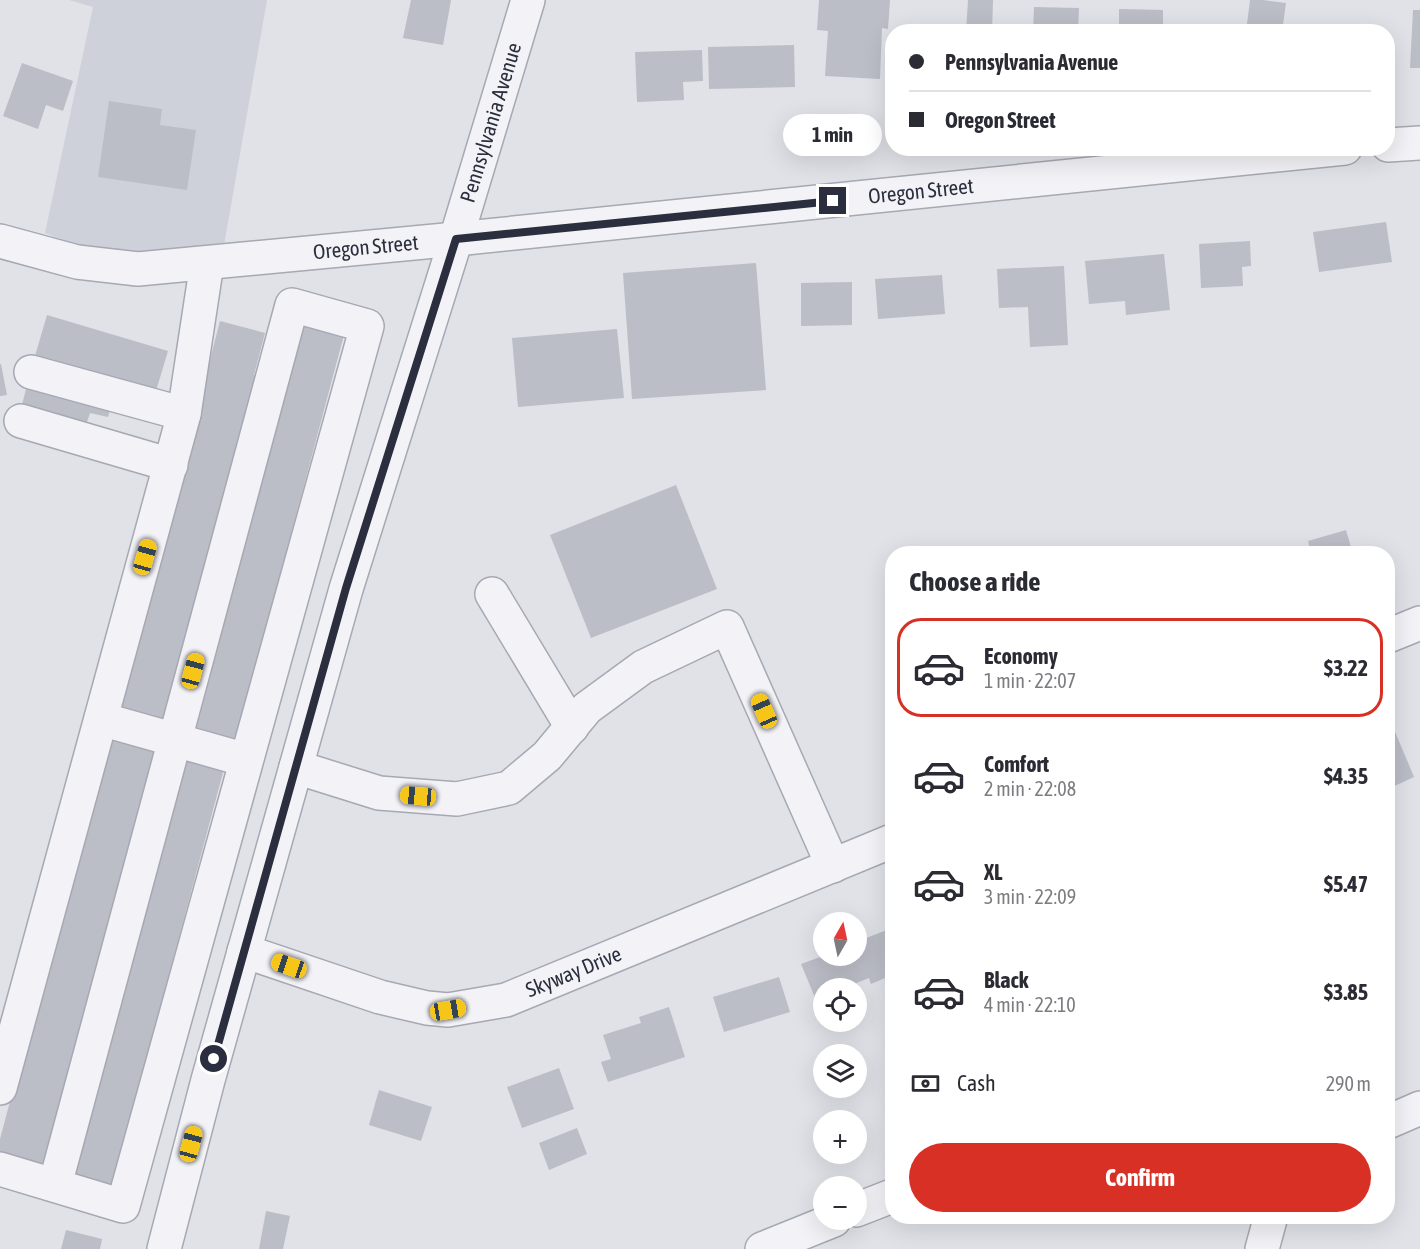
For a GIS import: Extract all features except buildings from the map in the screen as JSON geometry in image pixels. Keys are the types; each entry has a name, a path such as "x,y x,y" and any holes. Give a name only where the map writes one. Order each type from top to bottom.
{"street":[{"name":"Pennsylvania Avenue","path":"164,1249 208,1080 346,588 456,239 528,0"},
{"path":"1395,145 1420,143"},
{"name":"Oregon Street","path":"0,241 77,262 138,269 456,239 1267,156"},
{"path":"0,1088 184,414 207,263"},
{"path":"0,1169 123,1206 367,326 292,305 55,1185"},
{"path":"31,372 184,414"},
{"path":"21,421 171,465"},
{"path":"492,594 572,727"},
{"path":"1395,633 1420,622"},
{"path":"296,767 379,793 457,800 509,788 547,756 587,708 643,667 727,627 833,866"},
{"path":"101,719 246,760"},
{"name":"Skyway Drive","path":"244,951 380,997 427,1008 448,1010 506,1000 885,844"},
{"path":"1395,1119 1420,1108"},
{"path":"867,1206 885,1199"},
{"path":"1262,1249 1269,1224"},
{"path":"762,1249 813,1228"}],"shaded area":[{"path":"69,0 267,0 223,251 147,255 90,251 45,233 93,7"}],"route":[{"path":"214,1059 346,588 456,239 833,201"}]}
